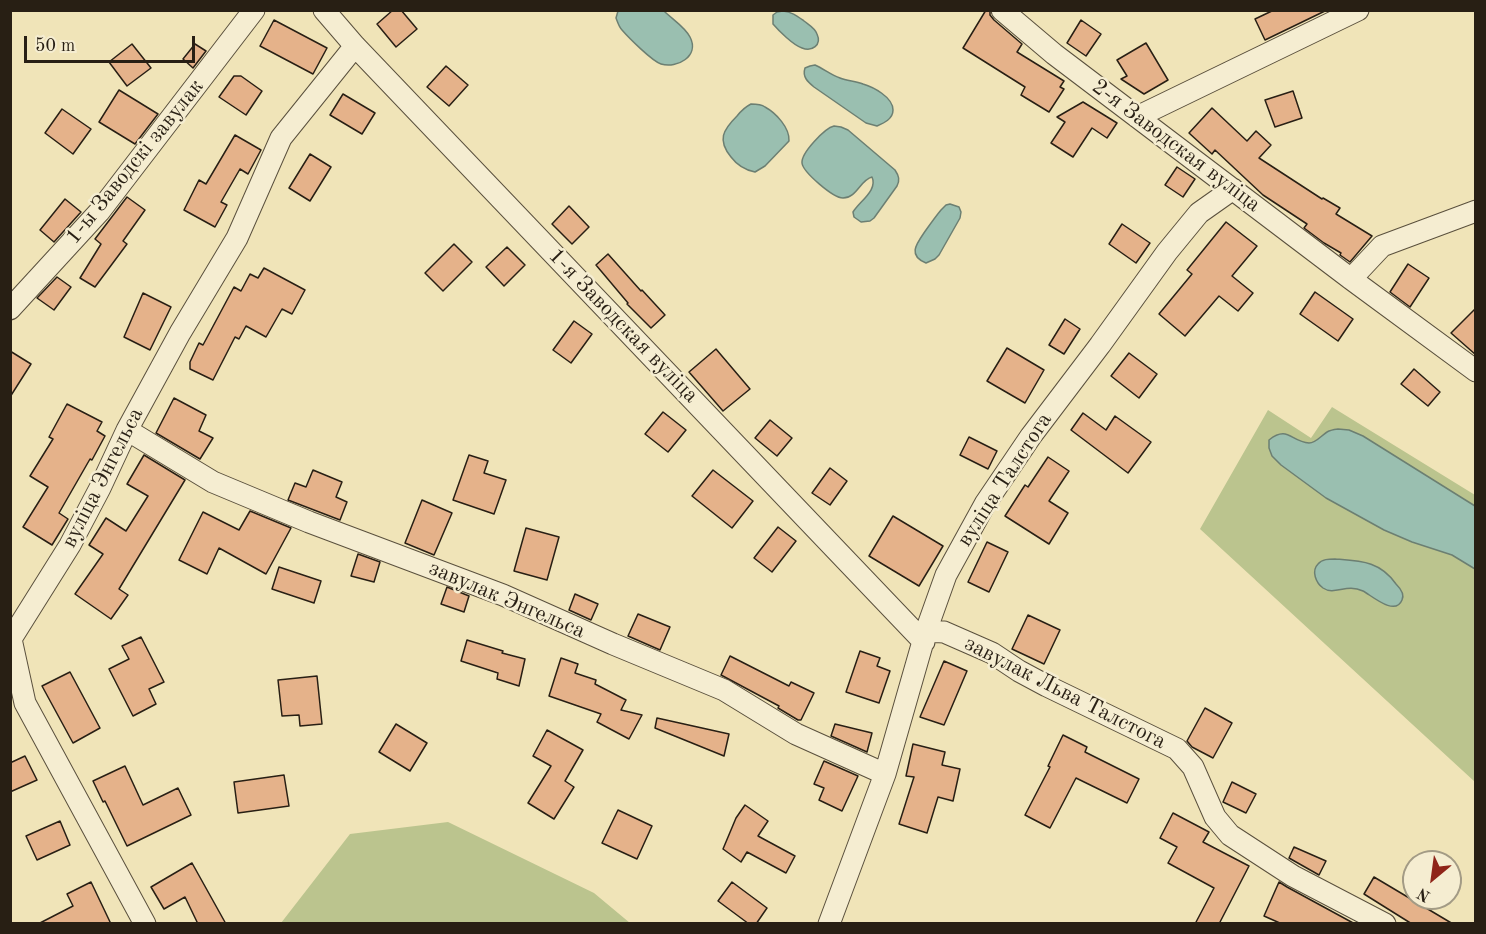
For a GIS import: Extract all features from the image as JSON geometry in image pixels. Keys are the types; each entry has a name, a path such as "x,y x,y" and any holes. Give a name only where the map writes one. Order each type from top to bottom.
{"street":[{"name":"1-ы Заводскі завулак","path":"10,309 99,212 254,10"},
{"name":"1-я Заводская вуліца","path":"324,10 355,46 925,636"},
{"name":"2-я Заводская вуліца","path":"1002,10 1054,54 1476,371"},
{"path":"1137,117 1358,10"},
{"name":"вуліца Энгельса","path":"145,924 25,704 11,639 70,545 127,430 180,333 237,238 281,138 355,46"},
{"name":"вуліца Талстога","path":"829,924 885,774 925,636 946,574 985,504 1031,436 1167,252 1199,213 1233,189"},
{"path":"1351,279 1382,246 1476,211"},
{"name":"завулак Энгельса","path":"127,430 213,482 309,522 503,595 724,690 796,734 885,774"},
{"name":"завулак Льва Талстога","path":"925,636 944,632 992,653 1047,686 1177,749 1193,767 1215,817 1230,836 1293,876 1385,924"}],"green space":[{"path":"1332,407 1475,495 1475,782 1200,529 1268,410 1311,438"},
{"path":"448,822 594,893 630,923 281,923 350,834"}],"shaded area":[{"path":"618,11 664,11 688,33 692,50 680,63 667,65 657,62 621,29 616,18"},
{"path":"783,11 794,14 813,28 818,38 815,47 806,49 798,46 786,38 773,24 773,15"},
{"path":"815,65 837,77 867,85 882,93 892,105 890,118 877,126 866,123 814,87 804,74 805,68"},
{"path":"751,104 763,106 778,117 789,136 789,141 765,166 755,172 736,162 727,151 723,140 728,126"},
{"path":"834,126 848,130 895,170 898,176 897,186 870,221 861,222 854,217 853,212 873,186 872,177 852,195 838,197 819,184 802,163 805,153 814,142"},
{"path":"950,204 959,207 960,218 939,255 926,263 916,256 917,244 941,210"},
{"path":"1349,430 1363,436 1475,506 1475,569 1452,555 1384,530 1326,498 1281,465 1272,456 1269,448 1269,440 1281,434 1309,443 1315,442 1329,431"},
{"path":"1335,559 1369,564 1390,576 1403,596 1399,605 1389,606 1357,589 1332,591 1323,588 1315,577 1316,567 1324,560"}],"building":[{"path":"393,10 401,10 417,29 396,47 377,24"},
{"path":"986,10 990,10 990,15 994,20 1022,44 1017,52 1064,81 1060,87 1064,89 1049,112 1021,95 1025,87 963,48"},
{"path":"1274,10 1327,10 1265,40 1255,19"},
{"path":"274,20 327,48 313,74 260,46"},
{"path":"1081,20 1101,34 1086,56 1067,43"},
{"path":"1146,43 1168,80 1144,94 1121,79 1127,76 1117,60"},
{"path":"132,44 151,68 127,86 109,62"},
{"path":"195,44 206,51 193,68 183,59"},
{"path":"446,66 468,85 449,106 427,87"},
{"path":"234,76 241,76 262,91 246,115 219,97"},
{"path":"119,90 158,114 135,144 99,122"},
{"path":"1293,91 1302,118 1275,127 1265,100"},
{"path":"343,94 375,113 362,134 330,115"},
{"path":"1083,102 1117,123 1107,138 1092,128 1073,157 1051,143 1065,122 1057,117"},
{"path":"1212,108 1247,141 1256,131 1271,145 1259,158 1340,208 1336,214 1372,236 1350,262 1340,255 1341,253 1304,228 1307,224 1263,195 1215,150 1212,154 1189,133"},
{"path":"62,109 91,129 73,154 45,133"},
{"path":"235,135 261,150 248,174 240,169 221,202 227,205 215,227 184,210 199,180 206,184"},
{"path":"310,154 331,167 310,201 289,188"},
{"path":"1177,167 1195,179 1183,197 1165,185"},
{"path":"127,197 145,210 123,241 127,244 95,287 80,278 101,244 95,239"},
{"path":"65,199 81,212 54,242 40,230"},
{"path":"569,206 589,227 572,244 552,224"},
{"path":"1226,222 1257,246 1232,276 1253,293 1238,311 1219,296 1185,336 1159,314 1192,274 1187,270"},
{"path":"1122,224 1150,243 1136,263 1109,244"},
{"path":"454,244 472,262 443,291 425,273"},
{"path":"507,247 525,265 504,286 486,267"},
{"path":"608,254 665,315 651,328 627,304 596,265"},
{"path":"1408,264 1429,278 1410,307 1390,292"},
{"path":"264,268 305,290 292,314 282,309 266,337 246,326 239,339 235,337 213,380 190,369 190,362 199,343 203,345 234,287 241,291 250,274 258,278"},
{"path":"57,277 71,287 54,310 37,298"},
{"path":"1315,292 1353,319 1338,341 1300,314"},
{"path":"143,293 171,307 150,350 124,337"},
{"path":"1476,308 1476,355 1451,333"},
{"path":"1065,319 1080,329 1064,354 1049,345"},
{"path":"574,321 592,334 571,363 553,350"},
{"path":"1007,348 1044,370 1025,403 987,381"},
{"path":"716,349 750,389 723,411 689,372"},
{"path":"10,351 31,364 10,397"},
{"path":"1129,353 1157,374 1139,398 1111,376"},
{"path":"1414,369 1440,392 1428,406 1401,384"},
{"path":"174,398 206,415 199,431 213,438 200,459 156,433"},
{"path":"67,404 102,422 97,431 105,436 59,513 68,519 52,545 23,527 48,487 30,476 53,439 49,437"},
{"path":"663,412 686,430 668,452 645,434"},
{"path":"1083,413 1106,430 1115,416 1151,442 1128,473 1071,430"},
{"path":"770,420 792,438 777,456 755,438"},
{"path":"969,437 997,451 988,469 960,455"},
{"path":"144,455 185,480 119,589 128,595 111,619 75,594 103,554 89,545 106,518 126,531 148,496 127,484"},
{"path":"469,455 488,461 484,473 506,480 494,514 453,500"},
{"path":"1048,457 1069,471 1049,501 1068,513 1049,544 1005,516 1025,485 1028,487"},
{"path":"830,468 847,481 830,505 812,493"},
{"path":"313,470 342,482 336,497 347,502 340,520 288,500 295,483 306,487"},
{"path":"713,470 753,501 732,528 692,496"},
{"path":"422,500 452,513 434,555 405,543"},
{"path":"250,511 291,528 266,574 219,548 207,574 179,560 203,512 239,530"},
{"path":"893,516 943,546 919,586 869,556"},
{"path":"778,527 796,541 772,572 754,558"},
{"path":"526,528 559,537 547,580 514,571"},
{"path":"987,542 1008,552 989,592 968,582"},
{"path":"358,554 380,562 374,582 351,576"},
{"path":"279,567 321,581 314,603 272,589"},
{"path":"447,587 469,596 464,612 441,604"},
{"path":"575,594 598,604 591,620 569,610"},
{"path":"638,614 670,627 660,650 628,636"},
{"path":"1028,615 1060,630 1044,664 1012,649"},
{"path":"141,637 164,682 149,689 156,704 133,716 109,669 129,659 122,646"},
{"path":"467,640 525,659 519,686 497,679 498,673 461,661"},
{"path":"860,651 880,658 877,666 890,671 879,703 846,692"},
{"path":"730,656 789,686 791,682 814,693 801,720 721,675"},
{"path":"561,658 578,664 575,673 596,680 595,684 626,700 621,710 642,715 629,739 597,722 601,714 549,696"},
{"path":"944,661 967,671 944,725 920,717"},
{"path":"70,672 100,728 73,743 42,686"},
{"path":"317,676 322,724 300,726 299,715 282,716 278,680"},
{"path":"1205,708 1232,723 1213,758 1192,747 1187,741"},
{"path":"657,718 729,734 724,756 655,728"},
{"path":"396,724 427,743 410,771 379,752"},
{"path":"835,724 872,733 867,752 831,736"},
{"path":"547,730 583,750 565,781 574,787 554,819 528,803 551,766 533,756"},
{"path":"1063,735 1087,747 1085,752 1139,779 1127,803 1076,778 1050,828 1025,815 1050,767 1048,766"},
{"path":"913,744 945,752 942,765 960,769 953,801 938,797 927,833 899,824 914,777 906,776"},
{"path":"25,756 37,780 10,792 10,763"},
{"path":"824,761 858,776 842,811 819,800 824,788 814,784"},
{"path":"125,766 143,805 178,788 191,815 127,846 93,781"},
{"path":"284,775 289,806 238,813 234,782"},
{"path":"1232,782 1256,794 1246,813 1223,802"},
{"path":"745,805 768,821 758,836 795,856 786,873 747,852 741,862 723,849 736,818"},
{"path":"618,810 652,826 637,859 602,843"},
{"path":"1173,813 1209,832 1203,842 1249,866 1219,924 1195,924 1214,888 1168,863 1177,847 1160,838"},
{"path":"60,821 70,845 37,860 26,836"},
{"path":"1294,847 1326,861 1319,875 1289,858"},
{"path":"192,863 226,924 198,924 185,897 164,909 151,887"},
{"path":"1374,877 1402,894 1402,910 1429,910 1453,924 1412,924 1364,894"},
{"path":"91,882 111,924 38,924 73,906 67,894"},
{"path":"732,882 767,908 756,924 749,924 718,901"},
{"path":"1279,882 1355,924 1282,924 1264,916"}]}
